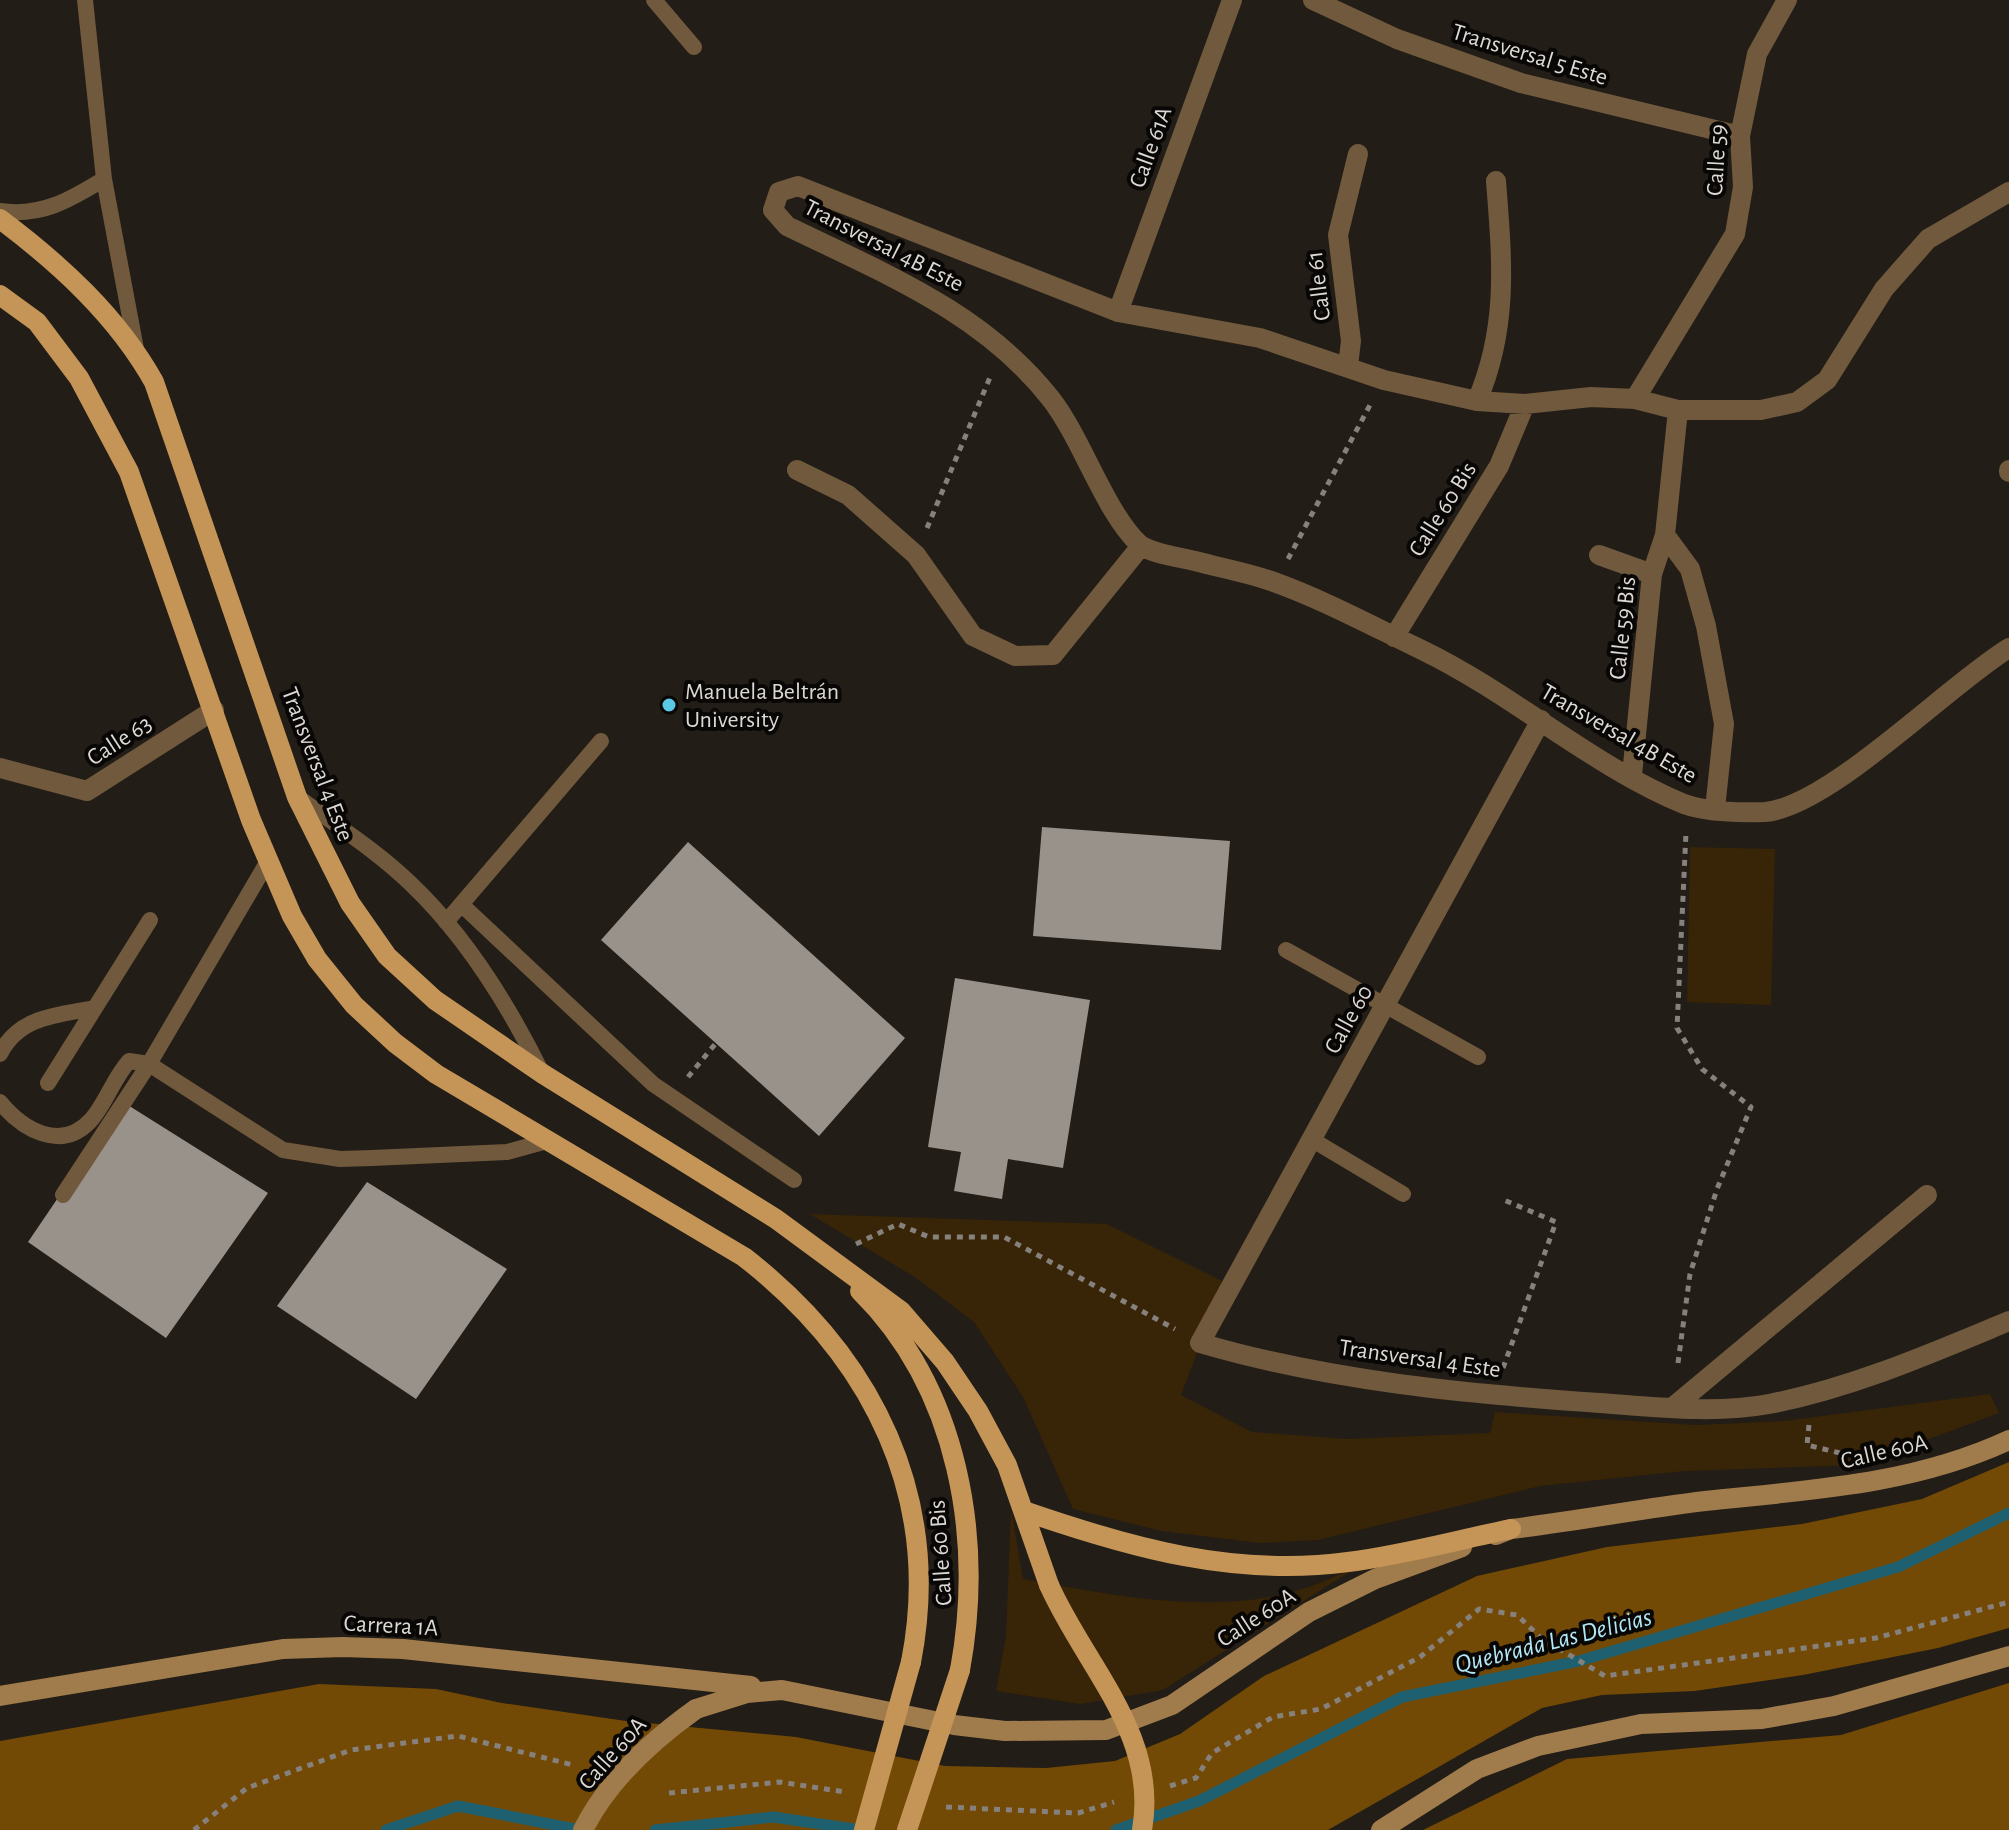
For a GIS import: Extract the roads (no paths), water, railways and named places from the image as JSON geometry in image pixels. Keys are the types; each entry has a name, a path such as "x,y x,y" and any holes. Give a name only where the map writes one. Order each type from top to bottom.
{"main road":[{"name":"Transversal 4 Este","path":"0,219 56,262 136,349 154,382 192,484 297,797 350,903 387,956 435,1000 543,1074 776,1219 825,1257"},
{"path":"0,295 37,322 79,378 129,472 268,861 317,959 354,1005 395,1043 436,1074 547,1141"},
{"name":"Calle 60 Bis","path":"547,1141 744,1257 779,1284 843,1356 870,1398 907,1480 921,1577 911,1662 864,1830"},
{"path":"825,1257 868,1284 901,1311 945,1362 993,1438 1024,1511 1049,1585 1078,1644 1119,1705 1135,1743 1144,1780 1142,1830"},
{"name":"Calle 60 Bis","path":"825,1257 875,1307 924,1382 947,1435 968,1514 970,1618 960,1670 907,1830"},
{"path":"1024,1511 1144,1550 1214,1562 1279,1566 1348,1562 1511,1529"}],"street":[{"name":"Calle 61A","path":"1118,312 1232,0"},
{"name":"Transversal 5 Este","path":"1313,0 1397,39 1521,83 1740,136"},
{"name":"Calle 59","path":"1635,399 1735,234 1743,187 1740,136 1757,54 1787,0"},
{"name":"Calle 61","path":"1348,366 1351,341 1338,235 1358,154"},
{"path":"1477,401 1490,371 1503,288 1496,181"},
{"name":"Transversal 4B Este","path":"1678,410 1635,399 1591,397 1525,404 1477,401 1384,380 1260,338 1118,312 798,186 783,188 775,199 773,210 787,226 961,314 1002,347 1051,399 1110,501 1141,546 1275,583 1464,670 1541,720 1687,805 1768,812 1818,792 1898,735 1975,668 2009,648"},
{"path":"1715,809 1724,724 1690,569 1665,535 1678,410 1761,410 1797,402 1827,380 1884,289 1928,239 2009,192"},
{"name":"Calle 60 Bis","path":"1394,637 1499,466 1525,404"},
{"path":"797,470 848,495 916,555 973,636 1015,656 1053,655 1141,546"},
{"name":"Calle 59 Bis","path":"1632,775 1652,574 1665,535"},
{"path":"1599,555 1652,574"},
{"name":"Calle 63","path":"0,768 87,791 214,710"},
{"name":"Calle 60","path":"1200,1343 1541,720"},
{"path":"1672,1408 1927,1195"},
{"name":"Transversal 4 Este","path":"1200,1343 1264,1361 1493,1396 1672,1408 1768,1404 1812,1393 1905,1364 2009,1321"},
{"name":"Calle 60A","path":"583,1830 604,1796 642,1752 696,1709 721,1698 782,1690 1005,1731 1106,1730 1172,1705 1309,1612 1362,1586 1511,1529 1702,1502 1830,1490 1923,1472 2009,1440"},
{"name":"Carrera 1A","path":"0,1696 283,1649 343,1647 403,1649 782,1690"},
{"path":"1381,1830 1477,1769 1550,1743 1641,1724 1762,1719 1820,1708 2009,1656"}],"lane":[{"path":"85,0 104,179 136,349"},
{"path":"654,0 694,47"},
{"path":"0,211 20,214 60,206 104,179"},
{"path":"446,922 601,741"},
{"path":"297,797 396,870 446,922 515,1019 543,1074"},
{"path":"63,1195 149,1064 268,861"},
{"path":"462,905 653,1084 794,1180"},
{"path":"48,1083 150,920"},
{"path":"1286,950 1478,1057"},
{"path":"0,1054 8,1038 33,1020 95,1008"},
{"path":"0,1102 17,1123 44,1135 70,1135 90,1121 129,1061 149,1064 283,1150 340,1159 372,1158 507,1152 547,1141"},
{"path":"1311,1139 1403,1194"}],"waterway":[{"name":"Quebrada Las Delicias","path":"1116,1830 1199,1801 1402,1697 1579,1661 1898,1567 2009,1513"},
{"name":"Quebrada Las Delicias","path":"386,1830 458,1806 580,1830"},
{"name":"Quebrada Las Delicias","path":"655,1830 773,1817 861,1830"}],"place":[{"name":"Manuela Beltrán University","path":"669,705"}]}
